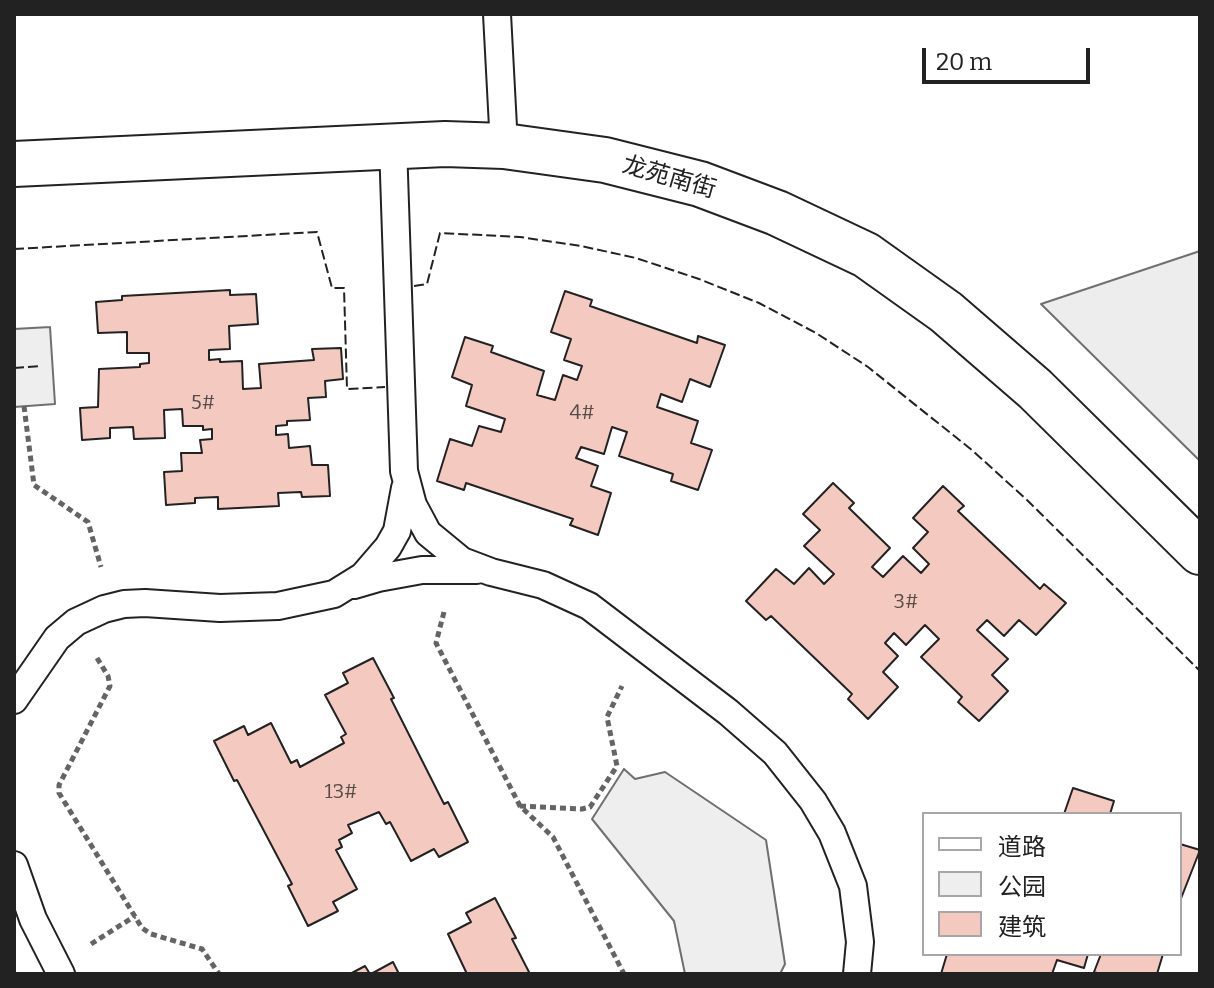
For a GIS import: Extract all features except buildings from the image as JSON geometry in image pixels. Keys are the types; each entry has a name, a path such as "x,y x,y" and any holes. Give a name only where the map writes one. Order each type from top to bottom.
{"street":[{"name":"龙苑南街","path":"14,164 393,145 504,146 605,160 700,184 777,213 866,255 946,312 1035,389 1200,552"}],"lane":[{"path":"497,14 504,146"},
{"path":"339,590 363,576 388,547 403,511 405,477 393,145"},
{"path":"405,477 413,505 428,533 462,561 543,585 589,606 753,732 775,753 813,801 832,833 853,886 860,942 857,974"},
{"path":"14,700 57,638 76,622 113,606 145,603 220,608 278,606 313,599 378,578 422,570 491,572"},
{"path":"14,865 33,919 61,974"}],"path":[{"path":"24,406 34,485 88,522 113,606"},
{"path":"445,569 447,601 436,643 520,806 553,837 624,974"},
{"path":"76,622 108,676 110,686 59,785 59,793 142,928 151,934 202,949 219,974"},
{"path":"520,806 590,807 617,766 607,717 641,645"}],"green space":[{"path":"50,327 55,404 14,407 14,329"},
{"path":"624,769 635,779 665,772 766,840 785,964 780,974 685,974 674,921 592,819"}],"shaded area":[{"path":"1200,251 1200,461 1041,304"}],"fence":[{"path":"14,249 317,232 332,288 344,288 347,389 385,387"},
{"path":"414,286 427,284 440,233 520,237 636,258 759,303 816,333 868,367 973,451 1200,671"},
{"path":"14,368 40,366"}]}
